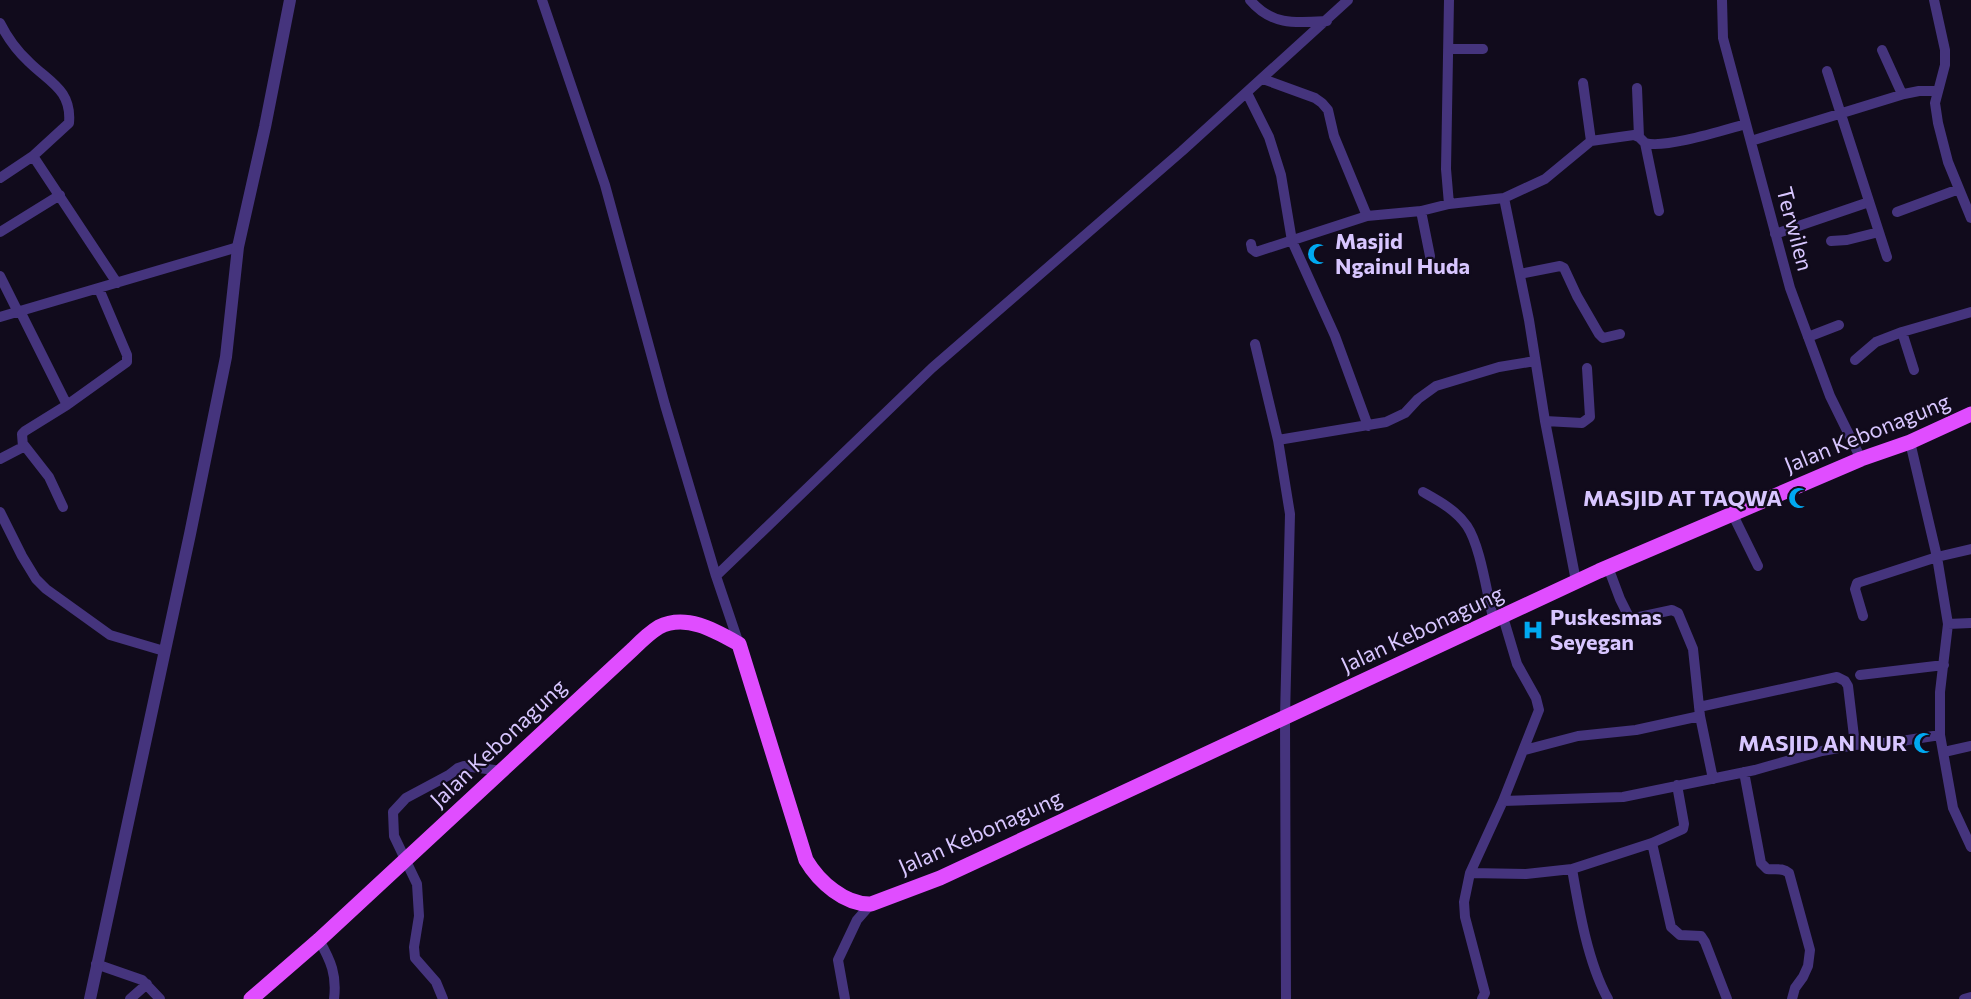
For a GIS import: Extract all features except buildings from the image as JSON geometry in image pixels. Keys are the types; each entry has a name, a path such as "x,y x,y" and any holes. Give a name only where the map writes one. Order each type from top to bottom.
{"main road":[{"name":"Jalan Kebonagung","path":"871,904 939,878 1576,581 1861,459 1910,442 1971,414"},
{"name":"Jalan Kebonagung","path":"251,999 320,940 633,649 661,626 675,623 701,625 739,644"},
{"path":"739,644 806,861 815,875 841,896 863,904 871,904"}],"street":[{"path":"90,999 226,357 238,247 290,0"},
{"path":"542,0 605,185 665,405 716,576 739,644"},
{"path":"1250,0 1257,8 1279,22 1326,21"},
{"path":"716,576 932,368 1182,151 1348,0"},
{"path":"1449,0 1446,169 1449,204"},
{"name":"Terwilen","path":"1722,0 1723,38 1790,288 1830,396 1861,459"},
{"path":"1934,0 1946,65 1935,103 1938,123 1948,162 1971,218"},
{"path":"0,23 28,62 59,88 68,102 70,113 69,123 33,156 0,178"},
{"path":"1448,49 1483,50"},
{"path":"1882,50 1902,94"},
{"path":"1827,71 1887,257"},
{"path":"1263,79 1315,98 1328,110 1334,136 1367,216"},
{"path":"1583,83 1591,141"},
{"path":"1637,88 1642,140 1659,211"},
{"path":"1751,141 1902,94 1938,91"},
{"path":"1247,93 1269,137 1281,175 1292,241 1335,336 1368,426"},
{"path":"1251,244 1252,249 1256,252 1367,216 1421,211 1449,204 1504,198 1545,179 1591,141 1626,136 1649,144 1669,142 1746,124"},
{"path":"33,156 117,283"},
{"path":"1897,213 1959,189"},
{"path":"0,232 60,195"},
{"path":"1504,198 1529,320 1545,422 1576,581"},
{"path":"1775,234 1869,202"},
{"path":"1421,211 1430,256"},
{"path":"1831,241 1847,240 1879,232"},
{"path":"0,317 238,247"},
{"path":"1520,274 1560,266 1564,268 1599,334 1603,338 1620,334"},
{"path":"0,276 67,405"},
{"path":"63,507 49,477 24,446 22,434 127,362 127,355 99,289"},
{"path":"1855,360 1876,342 1971,312"},
{"path":"1808,337 1839,325"},
{"path":"1902,332 1914,369"},
{"path":"1255,344 1278,440 1290,514 1285,716 1286,999"},
{"path":"1278,440 1386,422 1405,413 1418,399 1436,386 1499,367 1535,361"},
{"path":"1545,422 1582,423 1590,417 1587,368"},
{"path":"1910,442 1936,557 1948,624 1940,692 1940,735 1953,808 1971,847"},
{"path":"0,459 24,446"},
{"path":"1423,492 1443,503 1468,527 1498,619 1517,664 1538,703 1538,716 1470,873 1464,909 1486,997"},
{"path":"0,512 22,556 36,579 46,589 110,635 164,651"},
{"path":"1732,513 1758,566"},
{"path":"1863,616 1855,589 1857,583 1936,557 1971,549"},
{"path":"1608,567 1630,619 1668,610 1675,610 1678,613 1693,649 1700,712 1713,779"},
{"path":"1948,624 1971,623"},
{"path":"1860,675 1944,665"},
{"path":"1524,750 1578,736 1636,730 1837,677 1845,681 1848,686 1855,745"},
{"path":"1503,801 1623,797 1744,772 1807,754 1855,745 1940,735"},
{"path":"1944,752 1971,746"},
{"path":"443,999 436,982 415,958 414,947 419,915 417,884 396,841 392,818 395,808 417,791 449,775 461,766 502,771"},
{"path":"1744,772 1761,863 1767,869 1785,870 1789,873 1810,950 1808,966 1795,988 1792,999"},
{"path":"1470,873 1526,874 1572,869 1652,843 1683,829 1677,785"},
{"path":"1652,843 1671,927 1680,935 1701,936 1727,999"},
{"path":"1572,869 1584,928 1599,978 1608,999"},
{"path":"846,999 838,960 857,920 871,904"},
{"path":"320,940 333,965 334,999"},
{"path":"96,964 135,977 147,984 160,999"},
{"path":"130,999 147,984"},
{"path":"1964,999 1971,997"}],"place":[{"name":"Masjid Ngainul Huda","path":"1318,254"},
{"name":"MASJID AT TAQWA","path":"1799,498"},
{"name":"Puskesmas Seyegan","path":"1533,630"},
{"name":"MASJID AN NUR","path":"1924,743"}]}
